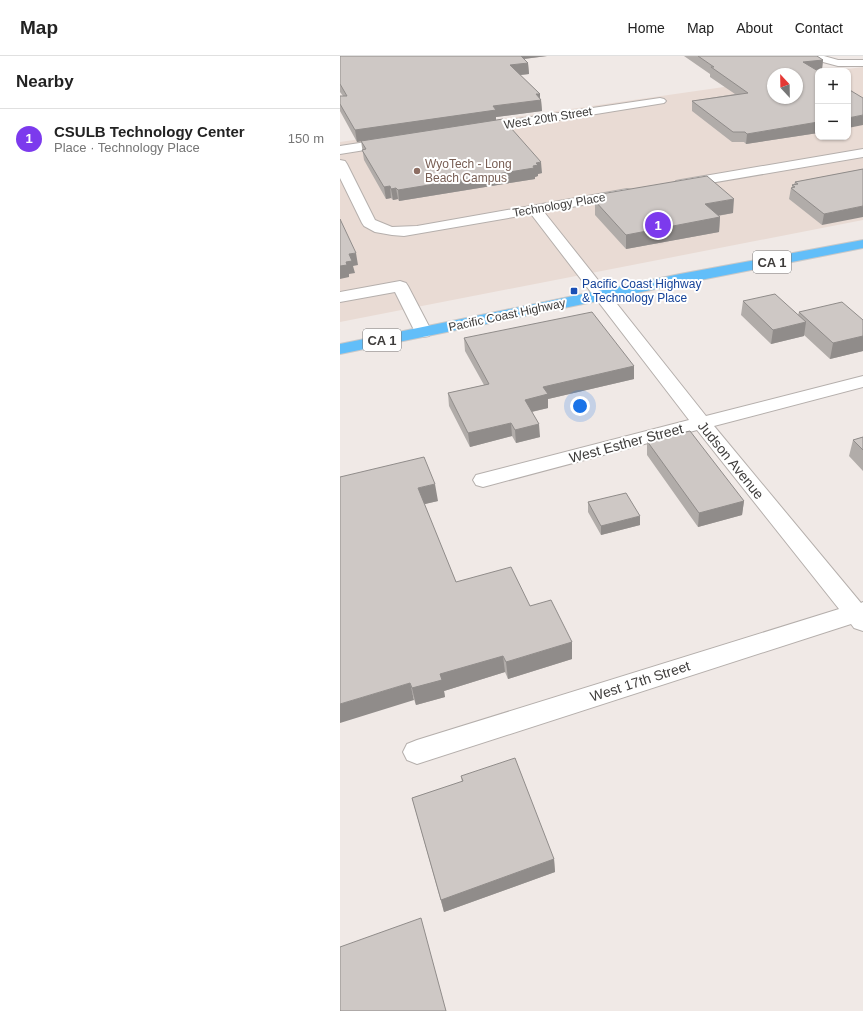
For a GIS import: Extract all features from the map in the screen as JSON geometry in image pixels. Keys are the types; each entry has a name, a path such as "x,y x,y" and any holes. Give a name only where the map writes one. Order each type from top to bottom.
{"highway":[{"name":"Pacific Coast Highway","path":"340,349 863,244"}],"street":[{"path":"812,56 838,63 863,64"},
{"name":"West 20th Street","path":"468,130 660,101"},
{"path":"340,150 401,140"},
{"path":"665,187 863,153"},
{"name":"Technology Place","path":"340,164 369,223 378,229 402,232 642,191"},
{"name":"Judson Avenue","path":"534,209 701,423 861,615"},
{"path":"340,297 400,286 423,332"},
{"name":"West Esther Street","path":"483,480 863,381"},
{"name":"West 17th Street","path":"417,752 861,615"}],"shaded area":[{"path":"863,67 863,220 340,322 340,142 767,81 767,104 803,104 803,91 815,77 815,140 851,140 851,69"}],"building":[{"path":"340,56 521,56 528,63 510,65 540,94 536,94 541,100 493,106 496,110 355,130 340,104 340,96 347,96 340,84"},
{"path":"698,56 817,56 823,60 803,62 815,69 815,123 747,134 745,132 733,132 692,101 748,93 711,67 714,67"},
{"path":"851,91 863,98 863,115 851,117"},
{"path":"503,119 541,162 536,163 538,165 533,166 534,168 398,190 396,188 391,189 390,186 384,187 362,150 366,149 361,141"},
{"path":"863,169 863,206 824,214 791,188 795,187 792,185 798,184 795,182"},
{"path":"707,176 734,199 705,204 720,217 626,235 595,201 600,200 597,197 603,196 601,194"},
{"path":"340,219 356,253 349,254 352,261 346,262 347,265 340,266"},
{"path":"775,294 806,322 773,330 743,301"},
{"path":"842,302 863,320 863,336 833,343 799,312"},
{"path":"592,312 634,366 543,387 548,394 525,400 539,424 515,430 511,423 468,433 448,393 489,384 464,338"},
{"path":"690,431 744,501 699,513 647,441"},
{"path":"863,437 863,450 853,440"},
{"path":"424,457 435,484 418,488 456,582 511,567 530,606 551,600 572,642 506,662 503,656 440,674 442,680 412,688 410,683 340,704 340,477"},
{"path":"626,493 640,516 601,526 588,502"},
{"path":"515,758 554,859 441,900 412,798 463,781 461,776"},
{"path":"421,918 446,1011 340,1011 340,947"}],"place":[{"name":"WyoTech - Long Beach Campus","path":"417,171"},
{"name":"CSULB Technology Center","path":"658,225"},
{"name":"Pacific Coast Highway & Technology Place","path":"574,291"}]}
